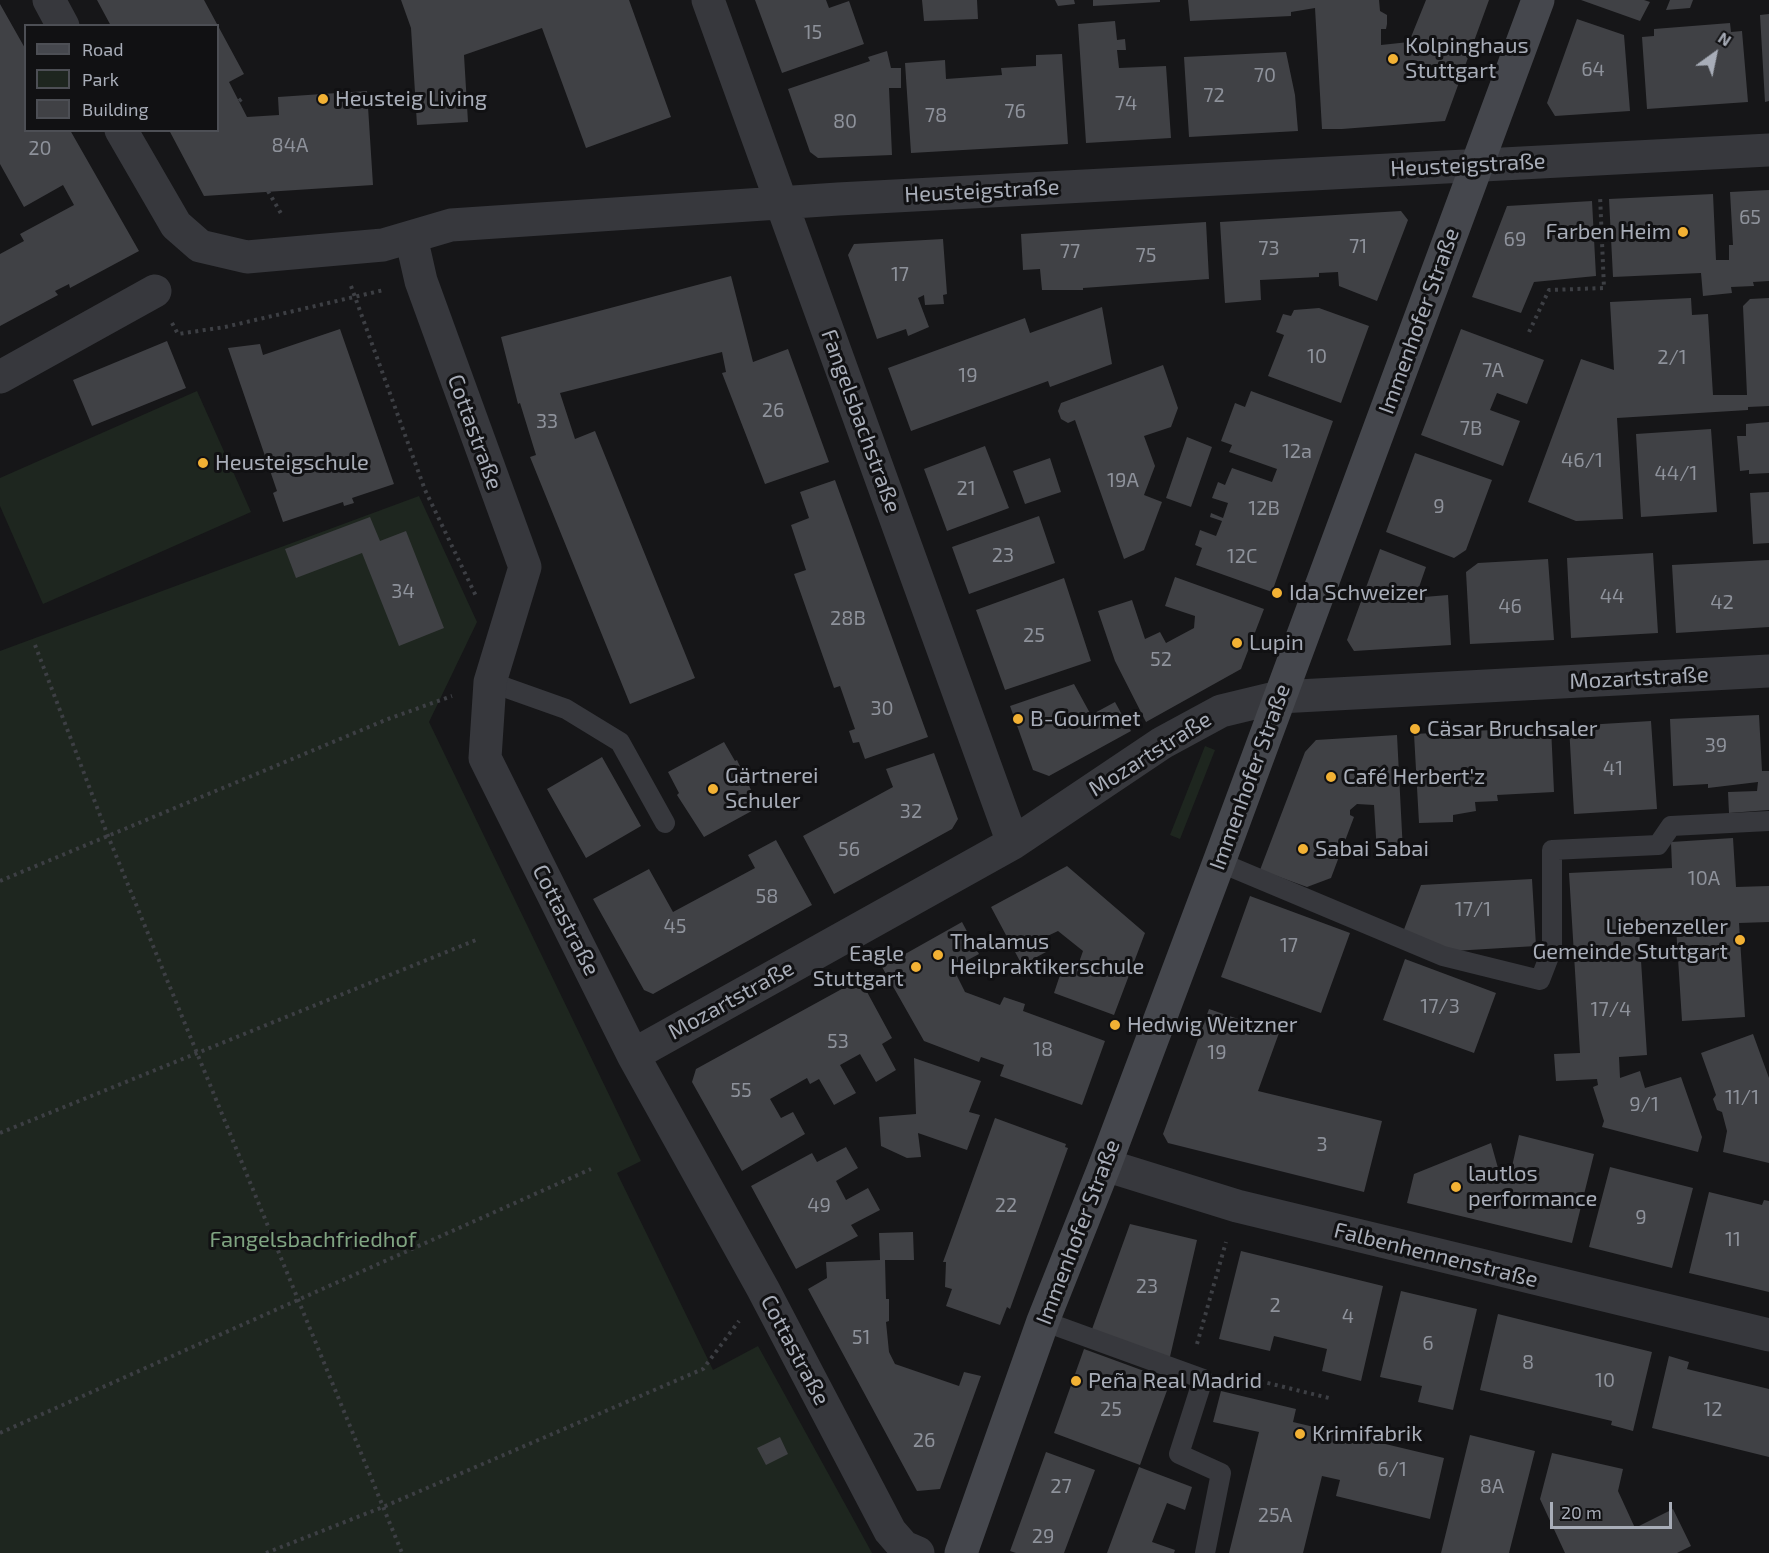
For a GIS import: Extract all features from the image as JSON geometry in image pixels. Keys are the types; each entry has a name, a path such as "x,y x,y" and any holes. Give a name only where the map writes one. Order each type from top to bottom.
{"main road":[{"name":"Immenhofer Straße","path":"961,1553 1043,1321 1105,1165 1538,0"}],"street":[{"path":"48,0 62,24"},
{"name":"Fangelsbachstraße","path":"708,0 1013,843"},
{"name":"Heusteigstraße","path":"122,132 176,225 200,246 247,257 383,245 451,225 783,203 1477,163 1769,150"},
{"name":"Cottastraße","path":"411,237 421,281 525,567 490,682 485,758 633,1055 763,1289 890,1531 904,1547 918,1553"},
{"path":"0,377 155,291"},
{"name":"Mozartstraße","path":"633,1055 1013,843 1162,743 1221,711 1279,698 1769,671"},
{"name":"Falbenhennenstraße","path":"1105,1165 1237,1206 1769,1335"}],"lane":[{"path":"490,682 566,709 620,742 665,822"},
{"path":"1218,862 1443,956 1540,980 1552,949 1552,850 1658,845 1671,826 1769,821"},
{"path":"1043,1321 1203,1379 1179,1454 1221,1473 1205,1553"}],"path":[{"path":"1529,332 1549,290 1604,288 1598,158"},
{"path":"338,249 425,490 501,642"},
{"path":"155,291 178,334 225,327 421,281"},
{"path":"35,645 108,836 402,1553"},
{"path":"0,881 388,719 490,682"},
{"path":"0,1133 476,940"},
{"path":"0,1433 591,1169"},
{"path":"1195,1354 1217,1271"},
{"path":"266,1553 383,1507 703,1370 763,1289"},
{"path":"1224,1372 1333,1399"}],"green space":[{"path":"197,391 251,512 43,604 0,506 0,478"},
{"name":"Fangelsbachfriedhof","path":"419,496 477,622 429,722 641,1161 617,1173 713,1370 758,1346 872,1553 0,1553 0,651"},
{"path":"1205,746 1215,750 1180,839 1170,835"}],"building":[{"name":"Heusteig Living","path":"97,0 204,0 217,24 110,24"},
{"path":"401,0 629,0 671,117 586,148 542,28 464,55 468,122 417,125 411,28"},
{"path":"755,0 826,0 829,8 849,1 864,44 782,73"},
{"path":"922,0 977,0 978,19 924,21"},
{"path":"1055,0 1074,0 1075,4 1058,6"},
{"path":"1093,0 1160,0 1160,2 1093,6"},
{"name":"Kolpinghaus Stuttgart","path":"1188,0 1379,0 1380,11 1387,15 1386,29 1381,29 1381,45 1409,42 1426,0 1489,0 1445,121 1322,129 1315,8 1291,12 1291,16 1190,21"},
{"path":"1581,0 1644,0 1650,2 1640,21"},
{"path":"1670,0 1693,0 1690,8 1666,10"},
{"path":"0,4 24,46 24,132 71,132 139,251 70,288 69,284 55,291 58,295 0,326 0,254 24,241 20,234 74,205 63,185 24,207 0,164"},
{"path":"1769,14 1769,101 1765,102 1760,15"},
{"path":"1577,19 1624,35 1630,111 1555,116 1547,103"},
{"path":"1115,21 1117,40 1125,39 1126,50 1117,50 1119,68 1166,66 1171,138 1086,143 1078,24"},
{"path":"1730,23 1731,32 1742,31 1748,102 1647,109 1642,37 1654,36 1654,29"},
{"name":"Heusteig Living","path":"219,28 244,74 229,82 247,117 279,115 278,97 367,91 373,185 204,196 170,132 219,132"},
{"path":"887,51 891,68 901,68 901,88 889,88 892,155 818,158 810,152 788,89 870,61 868,57"},
{"path":"1286,52 1295,95 1298,131 1189,137 1184,57"},
{"path":"1062,54 1068,144 911,153 905,63 945,60 946,79 1002,75 1001,68 1036,66 1036,55"},
{"path":"1769,190 1769,281 1753,282 1754,286 1731,287 1732,293 1703,296 1701,273 1613,277 1609,199 1713,194 1716,260 1729,260 1729,245 1733,245 1730,192"},
{"path":"1592,201 1596,276 1534,282 1521,313 1472,297 1507,206"},
{"path":"1401,211 1408,220 1377,301 1339,286 1338,272 1319,273 1319,277 1260,280 1261,300 1225,303 1220,222"},
{"path":"1206,222 1209,279 1083,288 1083,290 1042,290 1040,269 1023,270 1021,234"},
{"path":"943,239 947,294 943,295 944,304 925,305 924,295 918,298 929,327 908,336 906,329 877,339 848,255 854,244"},
{"path":"731,276 753,362 788,349 829,462 765,484 722,373 726,372 722,352 560,393 575,439 595,431 695,678 630,704 530,457 536,455 520,403 518,404 501,337"},
{"path":"1691,298 1692,315 1708,314 1713,395 1747,395 1743,306 1750,299 1769,298 1769,406 1748,407 1748,410 1617,418 1623,519 1576,521 1528,502 1581,359 1614,370 1610,302"},
{"path":"1102,307 1112,364 1050,387 1048,381 911,431 888,368 1025,318 1030,333"},
{"path":"1319,308 1369,326 1341,403 1268,376 1284,335 1276,332 1283,314 1291,316 1294,310"},
{"path":"340,329 394,484 352,498 354,503 344,506 343,502 283,522 273,493 277,491 228,348 260,344 263,355"},
{"path":"1461,329 1544,360 1527,404 1497,393 1490,410 1520,421 1503,466 1421,435"},
{"path":"167,341 186,388 92,426 73,380"},
{"path":"1163,365 1178,408 1171,427 1144,436 1155,466 1144,495 1162,502 1144,550 1124,559 1075,420 1068,423 1061,419 1058,411 1061,403"},
{"path":"1251,391 1333,421 1272,592 1196,565 1202,548 1195,545 1200,530 1216,536 1222,521 1210,517 1211,513 1223,518 1228,503 1212,498 1218,482 1225,485 1232,468 1272,482 1277,469 1229,452 1232,445 1221,441 1235,403 1245,407"},
{"path":"1769,422 1769,473 1749,474 1749,470 1740,471 1737,436 1746,436 1746,424"},
{"path":"1711,429 1717,512 1641,517 1636,434"},
{"path":"1187,437 1212,447 1191,507 1166,498"},
{"path":"985,446 1009,508 947,531 924,469"},
{"path":"1415,453 1492,480 1466,550 1454,558 1386,532"},
{"path":"1050,458 1061,492 1025,504 1013,471"},
{"path":"835,480 928,737 865,759 859,742 853,743 849,731 855,729 840,686 834,688 794,574 806,570 791,525 809,518 800,492"},
{"path":"1769,492 1769,543 1753,544 1750,493"},
{"path":"1039,516 1055,563 969,594 952,547"},
{"path":"370,517 380,541 406,531 444,628 399,646 362,553 296,578 285,549"},
{"path":"1380,549 1426,567 1418,590 1424,597 1448,595 1451,645 1354,651 1347,640"},
{"path":"1653,553 1658,633 1571,638 1567,558"},
{"path":"1548,559 1554,640 1470,644 1466,572 1478,563"},
{"path":"1769,560 1769,627 1676,633 1672,565"},
{"path":"1175,577 1264,609 1241,669 1146,722 1115,661 1098,611 1132,600 1145,639 1160,632 1166,643 1194,628 1195,616 1165,606"},
{"path":"1064,578 1091,661 1005,690 976,610"},
{"path":"1074,684 1091,715 1115,702 1131,731 1049,776 1033,770 1010,706"},
{"path":"1759,715 1762,771 1769,771 1769,810 1729,813 1728,792 1757,791 1758,782 1708,788 1708,784 1673,786 1670,719"},
{"path":"1651,721 1657,809 1574,814 1569,726"},
{"path":"1551,727 1554,792 1497,795 1498,801 1475,802 1476,811 1453,815 1453,822 1419,823 1414,734"},
{"path":"1397,735 1403,852 1377,853 1374,805 1357,804 1350,810 1350,815 1354,817 1331,878 1307,887 1260,870 1305,752 1316,740"},
{"name":"Gärtnerei Schuler","path":"724,742 735,761 737,760 759,807 704,837 677,795 679,793 668,772"},
{"path":"934,753 958,819 952,829 834,894 803,836 893,787 886,769"},
{"path":"602,757 641,826 586,858 547,789"},
{"path":"1733,838 1736,887 1769,886 1769,922 1739,923 1745,1017 1682,1021 1676,927 1639,929 1647,1055 1619,1057 1620,1078 1640,1071 1645,1088 1681,1077 1702,1137 1698,1152 1602,1127 1604,1121 1593,1087 1598,1085 1597,1079 1556,1081 1554,1054 1580,1053 1569,873 1672,868 1671,842"},
{"path":"776,840 812,905 653,994 644,990 593,899 649,869 673,912 755,868 748,855"},
{"path":"1067,866 1145,933 1114,1015 1054,993 1063,966 1076,971 1083,951 1058,931 1039,940 1046,952 1022,965 991,907"},
{"path":"1532,879 1536,946 1453,951 1403,932 1421,885"},
{"path":"1250,896 1350,933 1321,1013 1221,977"},
{"path":"962,922 979,954 953,968 965,992 1000,1005 1004,997 1025,1004 1023,1011 1105,1041 1082,1105 1000,1076 1004,1065 981,1057 979,1062 924,1041 882,967"},
{"path":"1405,959 1496,993 1474,1053 1383,1020"},
{"path":"860,979 892,1038 882,1044 896,1070 876,1082 860,1054 840,1065 856,1093 834,1105 819,1079 810,1084 807,1078 770,1099 781,1118 793,1112 805,1134 742,1171 692,1082 696,1069"},
{"path":"1209,1009 1279,1033 1258,1091 1382,1121 1364,1192 1168,1143 1163,1134"},
{"path":"1753,1034 1769,1078 1769,1163 1723,1152 1727,1131 1722,1112 1717,1110 1713,1099 1716,1095 1701,1053"},
{"path":"914,1058 981,1081 969,1112 980,1115 967,1150 918,1133 921,1157 907,1158 881,1146 879,1117 916,1114"},
{"path":"995,1118 1066,1144 1065,1147 1068,1148 1010,1309 1007,1307 1000,1325 946,1306 952,1289 945,1287 946,1262 943,1262"},
{"path":"1519,1135 1594,1154 1572,1243 1407,1203 1414,1174 1491,1143 1498,1168 1511,1171"},
{"path":"846,1147 858,1168 836,1181 846,1200 868,1188 880,1210 851,1225 858,1236 796,1269 751,1186 812,1153 817,1162"},
{"path":"1610,1167 1693,1188 1672,1268 1589,1247"},
{"path":"1709,1192 1762,1205 1764,1200 1769,1201 1769,1292 1689,1273"},
{"path":"1130,1224 1197,1240 1169,1361 1091,1332"},
{"path":"913,1232 914,1260 885,1260 886,1299 889,1299 889,1321 886,1322 889,1352 895,1364 959,1386 964,1372 981,1376 940,1489 917,1491 808,1289 827,1278 826,1262 880,1260 879,1233"},
{"path":"1241,1251 1383,1286 1361,1381 1322,1371 1327,1349 1274,1336 1270,1351 1219,1339"},
{"path":"1401,1291 1477,1309 1453,1410 1418,1402 1422,1386 1380,1377"},
{"path":"1498,1314 1652,1352 1633,1431 1611,1425 1612,1421 1480,1390"},
{"path":"1084,1349 1166,1379 1169,1385 1140,1465 1054,1433"},
{"path":"1669,1356 1689,1362 1687,1369 1769,1389 1769,1457 1652,1428"},
{"path":"1221,1391 1296,1409 1293,1422 1444,1458 1430,1519 1336,1496 1340,1480 1322,1476 1303,1553 1229,1553 1259,1432 1213,1422"},
{"path":"1470,1435 1535,1451 1509,1553 1441,1553"},
{"path":"780,1437 788,1454 766,1465 757,1448"},
{"path":"1046,1452 1095,1470 1064,1553 1016,1553 1010,1551"},
{"path":"1552,1453 1623,1469 1618,1491 1635,1528 1673,1509 1691,1546 1677,1553 1565,1553 1540,1499"},
{"path":"1139,1467 1192,1487 1185,1510 1167,1503 1152,1542 1175,1550 1174,1553 1107,1553"}],"place":[{"name":"Kolpinghaus Stuttgart","path":"1393,59"},
{"name":"Heusteig Living","path":"323,99"},
{"name":"Farben Heim","path":"1683,232"},
{"name":"Heusteigschule","path":"203,463"},
{"name":"Ida Schweizer","path":"1277,593"},
{"name":"Lupin","path":"1237,643"},
{"name":"B-Gourmet","path":"1018,719"},
{"name":"Cäsar Bruchsaler","path":"1415,729"},
{"name":"Café Herbert'z","path":"1331,777"},
{"name":"Gärtnerei Schuler","path":"713,789"},
{"name":"Sabai Sabai","path":"1303,849"},
{"name":"Liebenzeller Gemeinde Stuttgart","path":"1740,940"},
{"name":"Thalamus Heilpraktikerschule","path":"938,955"},
{"name":"Eagle Stuttgart","path":"916,967"},
{"name":"Hedwig Weitzner","path":"1115,1025"},
{"name":"lautlos performance","path":"1456,1187"},
{"name":"Peña Real Madrid","path":"1076,1381"},
{"name":"Krimifabrik","path":"1300,1434"}]}
